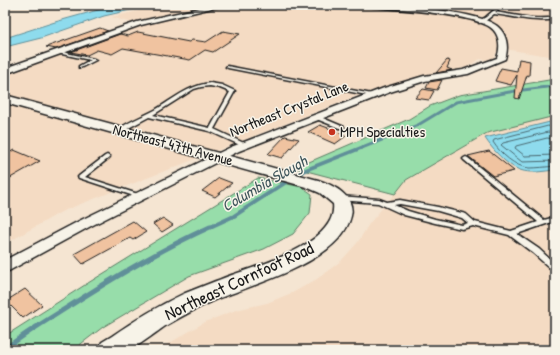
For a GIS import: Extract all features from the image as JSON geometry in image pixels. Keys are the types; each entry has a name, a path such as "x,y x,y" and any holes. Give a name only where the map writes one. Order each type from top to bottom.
{"street":[{"path":"5,72 139,24 222,5"},
{"path":"373,5 397,7 461,17 480,22"},
{"name":"Northeast Crystal Lane","path":"5,267 65,233 244,145 372,95 424,79 468,71 501,59 504,48 503,39 492,25 480,22"},
{"name":"Northeast 47th Avenue","path":"5,99 305,181 323,187 338,198"},
{"name":"Northeast Cornfoot Road","path":"111,350 167,313 225,286 282,265 318,245 334,230 342,216 344,209 338,198"}],"lane":[{"path":"480,22 502,5"},
{"path":"552,5 555,10"},
{"path":"492,13 539,18 555,18"},
{"path":"58,52 94,60 80,67"},
{"path":"228,67 372,95"},
{"path":"119,131 135,121 158,110 192,87 203,85 222,86 233,91 230,100 210,130"},
{"path":"149,115 210,130 244,145"},
{"path":"316,117 341,127"},
{"path":"107,157 81,177 100,185 139,196"},
{"path":"466,159 543,222"},
{"path":"338,198 379,202 406,213 435,221 462,227 472,224 511,233 536,251 555,268"},
{"path":"387,204 400,202 438,209 464,216 472,224"},
{"path":"511,233 555,219"}],"shaded area":[{"path":"166,5 555,5 555,57 499,48 492,61 480,59 467,67 403,82 353,97 63,211 5,244 5,76 54,56 140,25 111,17"},
{"path":"555,116 555,350 158,350 205,322 236,310 267,303 294,292 317,279 341,261 358,242 369,224 406,180 487,133"}],"green space":[{"path":"555,79 555,116 487,133 406,180 395,194 295,168 409,119 430,106 459,95"},
{"path":"258,178 302,187 312,194 310,213 293,234 264,249 189,276 103,327 73,350 5,350 5,336"}],"water":[{"path":"116,5 152,5 104,16 41,38 5,47 5,38"},
{"path":"550,122 555,125 555,170 529,172 515,168 500,157 485,138"}],"building":[{"path":"100,28 108,31 56,49 46,47"},
{"path":"223,31 240,34 213,52 205,50 190,60 123,48 112,54 97,50 87,55 71,52 120,34 128,36 138,32 189,42 192,40 206,42"},
{"path":"519,59 530,61 529,76 527,75 519,99 515,98 517,75 511,85 495,81 501,68 517,71"},
{"path":"447,60 450,61 447,68 452,70 436,73"},
{"path":"442,80 437,90 426,88 429,82"},
{"path":"423,89 434,91 429,100 415,98"},
{"path":"320,125 346,136 335,144 308,132"},
{"path":"285,136 299,139 282,158 268,154"},
{"path":"14,150 40,161 5,181 5,155"},
{"path":"489,151 514,171 493,176 468,156"},
{"path":"219,178 232,183 215,197 202,191"},
{"path":"163,218 173,225 162,232 153,224"},
{"path":"133,221 146,232 133,240 130,238 83,264 74,254"},
{"path":"25,289 42,305 23,318 6,301"}],"waterway":[{"name":"Columbia Slough","path":"403,131 418,125 456,102 515,91 555,86"},
{"name":"Columbia Slough","path":"208,228 234,216 303,171 406,130"},
{"name":"Columbia Slough","path":"5,349 33,329 113,279 161,251 208,228"}],"place":[{"name":"MPH Specialties","path":"332,132"}]}
